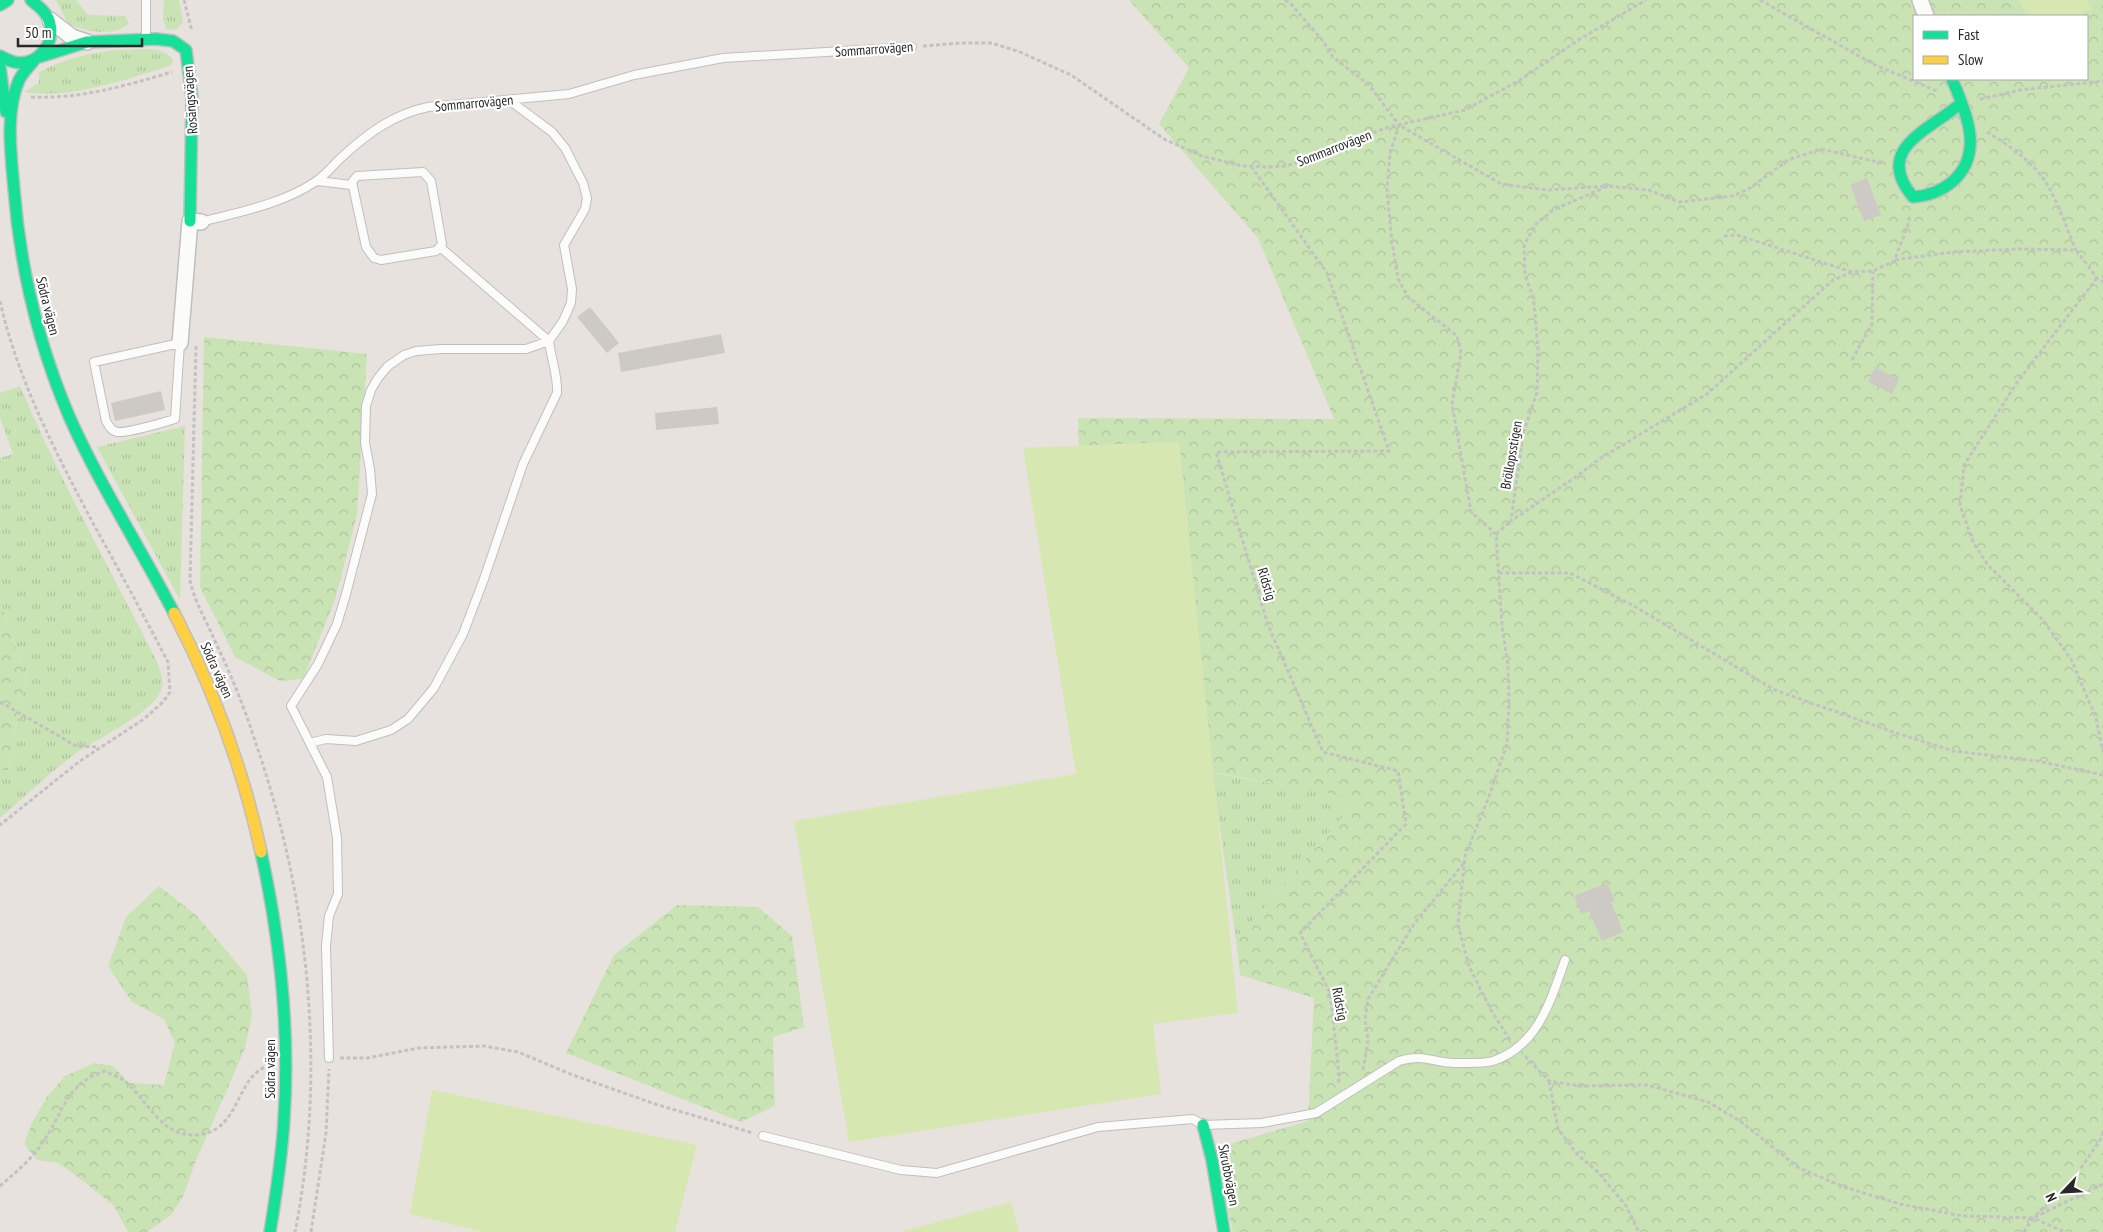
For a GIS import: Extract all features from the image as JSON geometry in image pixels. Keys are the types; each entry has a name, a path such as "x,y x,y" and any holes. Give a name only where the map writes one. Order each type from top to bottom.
{"main road":[{"path":"0,5 8,0"},
{"path":"31,0 47,10"},
{"name":"Södra vägen","path":"11,147 16,90 20,78 50,42 52,28 47,10"},
{"name":"Rosängsvägen","path":"0,56 17,63 87,42 146,40 173,41 186,50 192,98 195,222"},
{"name":"Södra vägen","path":"0,67 11,147 14,198 22,263 36,324 58,390 90,459 168,601 197,660 224,724 242,780 264,864 275,925 281,979 285,1061 280,1179 270,1232"},
{"path":"1952,80 1962,103 1972,136 1969,162 1960,177 1927,196 1913,197 1903,185 1900,166 1903,148 1917,132 1945,117 1962,103"},
{"name":"Skrubbvägen","path":"1203,1125 1214,1170 1224,1232"}],"street":[{"path":"1920,0 1926,15"},
{"name":"Rosängsvägen","path":"47,10 72,37 87,42"},
{"path":"180,343 195,222"}],"lane":[{"path":"146,0 146,40"},
{"name":"Sommarrovägen","path":"195,222 283,199 318,180 373,131 408,111 428,107 569,94 634,75 724,58 912,47"},
{"path":"329,1058 326,946 329,916 338,894 337,838 326,777 291,706 318,664 337,624 349,585 372,494 365,443 366,406 371,390 378,378 388,366 404,355 416,351 441,349 526,349 549,341 563,322 571,304 572,289 564,245 585,209 587,198 565,148 545,126 509,100"},
{"path":"423,172 426,174 430,181 442,244 440,247 436,251 380,260 374,258 366,247 351,185 357,176 423,172"},
{"path":"318,180 351,185"},
{"path":"310,744 326,739 356,741 390,730 408,719 434,688 462,634 484,579 523,464 557,393 558,382 550,358 549,341 440,247"},
{"path":"180,343 175,419 115,432 106,421 94,362 180,343"},
{"path":"763,1136 901,1170 937,1173 1098,1128 1194,1119 1203,1125 1270,1121 1316,1113 1399,1061 1412,1057 1431,1058 1453,1063 1491,1062 1513,1053 1533,1034 1542,1018 1565,960"}],"path":[{"path":"1285,0 1291,4 1323,41 1333,57 1369,85 1399,125 1501,184 1547,190 1608,186"},
{"name":"Sommarrovägen","path":"912,47 960,43 992,44 1020,52 1071,75 1164,139 1202,156 1251,166 1285,166 1306,160 1336,146 1399,125 1465,110 1520,80 1580,39 1646,0"},
{"path":"1760,0 1874,65 1962,103 2020,90 2103,81"},
{"path":"23,97 59,98 98,93 180,70"},
{"path":"1967,123 2012,148 2040,174 2076,250 2097,278 2103,282"},
{"path":"1399,125 1390,153 1387,190 1398,279 1408,297 1457,336 1461,353 1452,404 1471,512 1496,534 1502,626 1508,666 1507,744 1464,862 1458,925 1469,966 1491,1010 1509,1039 1549,1081 1558,1129 1577,1154 1599,1173 1626,1206 1639,1232"},
{"name":"Bröllopsstigen","path":"1511,521 1523,434 1537,392 1538,350 1535,312 1533,297 1525,275 1524,246 1535,225 1553,210 1608,186 1649,190 1679,202 1732,196 1750,188 1788,160 1821,149 1900,166"},
{"name":"Ridstig","path":"1251,166 1327,273 1389,451 1216,452 1268,625 1323,752 1398,771 1406,824 1300,933 1330,993 1338,1065 1339,1099"},
{"path":"1894,261 1908,226 1913,197"},
{"path":"1724,236 1737,235 1853,272"},
{"path":"1496,534 1511,521 1601,458 1707,394 1833,280 1853,272 1873,271 1894,261 1953,252 2019,249 2076,250"},
{"path":"1852,360 1872,324 1873,271"},
{"path":"2097,278 2018,381 1964,465 1960,505 1973,542 1987,564 2042,619 2070,659 2096,718 2103,752"},
{"path":"0,301 2,321 30,394 62,465 168,662 170,692 163,702 144,719 99,747 0,825"},
{"path":"197,340 190,580 195,599 243,706 276,810 298,916 307,990 310,1058 307,1149 295,1232"},
{"path":"1498,573 1570,573 1634,606 1775,690 1890,731 1953,750 2038,761 2103,775"},
{"path":"0,702 76,746 99,747"},
{"path":"1361,1086 1368,1040 1365,1020 1368,998 1414,924 1464,862"},
{"path":"0,1186 23,1165 43,1142 64,1104 79,1084 90,1076 105,1071 122,1080 163,1124 176,1132 195,1135 210,1132 222,1125 231,1115 254,1076 263,1067 285,1061 310,1058 367,1058 418,1048 484,1046 518,1052 573,1075 655,1104 763,1136"},
{"path":"312,1232 326,1134 329,1058"},
{"path":"1549,1081 1580,1086 1647,1085 1708,1102 1740,1120 1800,1168 1844,1187 1900,1204 1963,1216 2033,1218 2065,1232"},
{"path":"2024,1232 2033,1218 2072,1181 2100,1139 2103,1131"},
{"path":"2033,1218 2103,1184"}],"green space":[{"path":"56,0 76,0 88,15 125,16 129,23 123,28 108,32 91,31 75,27 68,24"},
{"path":"164,0 179,0 183,22 177,29 167,30 163,19"},
{"path":"1129,0 2103,0 2103,1232 1233,1232 1213,1149 1308,1121 1314,998 1240,975 1236,940 1358,799 1212,772 1179,442 1079,446 1078,418 1334,419 1258,238 1159,124 1189,68"},
{"path":"2019,0 2086,0 2091,9 2079,15 2026,15"},
{"path":"118,50 155,50 168,55 173,60 172,64 165,67 99,87 54,93 24,92 39,83 39,72 49,67 78,57"},
{"path":"204,337 367,354 357,515 335,600 303,679 280,681 235,657 200,587"},
{"path":"20,386 69,491 157,662 162,676 162,684 161,691 146,709 122,726 75,754 0,818 0,770 8,770 26,679 0,599 0,458 13,454 0,418 0,393"},
{"path":"185,426 180,600 97,447"},
{"path":"1179,442 1238,1013 1153,1024 1161,1094 849,1142 794,821 1076,774 1023,448"},
{"path":"0,599 26,679 8,770 0,770"},
{"path":"1212,773 1359,798 1236,940"},
{"path":"159,886 196,915 247,975 252,1015 245,1048 195,1163 183,1197 171,1215 147,1232 128,1232 114,1206 58,1163 37,1160 24,1144 32,1123 47,1097 65,1076 94,1063 113,1066 129,1083 164,1085 175,1043 164,1019 132,1002 108,966 126,917"},
{"path":"677,905 758,907 792,936 804,1027 773,1037 775,1106 741,1122 566,1053 614,955"},
{"path":"432,1090 697,1145 675,1232 483,1232 410,1214"},
{"path":"1011,1202 1019,1232 900,1232"}],"building":[{"path":"1867,178 1881,215 1864,221 1850,185"},
{"path":"590,307 619,343 607,353 577,317"},
{"path":"721,334 725,353 621,372 618,353"},
{"path":"1875,367 1899,379 1892,394 1868,382"},
{"path":"161,391 165,410 115,421 111,403"},
{"path":"717,407 719,424 656,430 655,413"},
{"path":"1607,883 1615,901 1611,902 1623,932 1602,941 1589,911 1581,914 1574,896"}],"traffic: fast":[{"path":"0,5 8,0"},
{"path":"0,56 12,62 22,63 36,58 47,47 51,32 49,20 43,10 31,0"},
{"path":"39,57 87,42 156,39 173,41 186,50 192,98 190,221"},
{"path":"35,59 19,80 10,120 17,218 32,304 48,361 69,416 106,491 174,613"},
{"path":"0,67 6,112"},
{"path":"1952,80 1963,105 1970,132 1968,158 1962,171 1948,185 1923,196 1913,197 1902,180 1899,165 1902,153 1910,142 1961,103"},
{"path":"261,852 278,951 286,1052 283,1133 270,1232"},
{"path":"1203,1125 1212,1160 1224,1232"}],"traffic: slow":[{"path":"174,613 202,670 236,760 261,852"}]}
